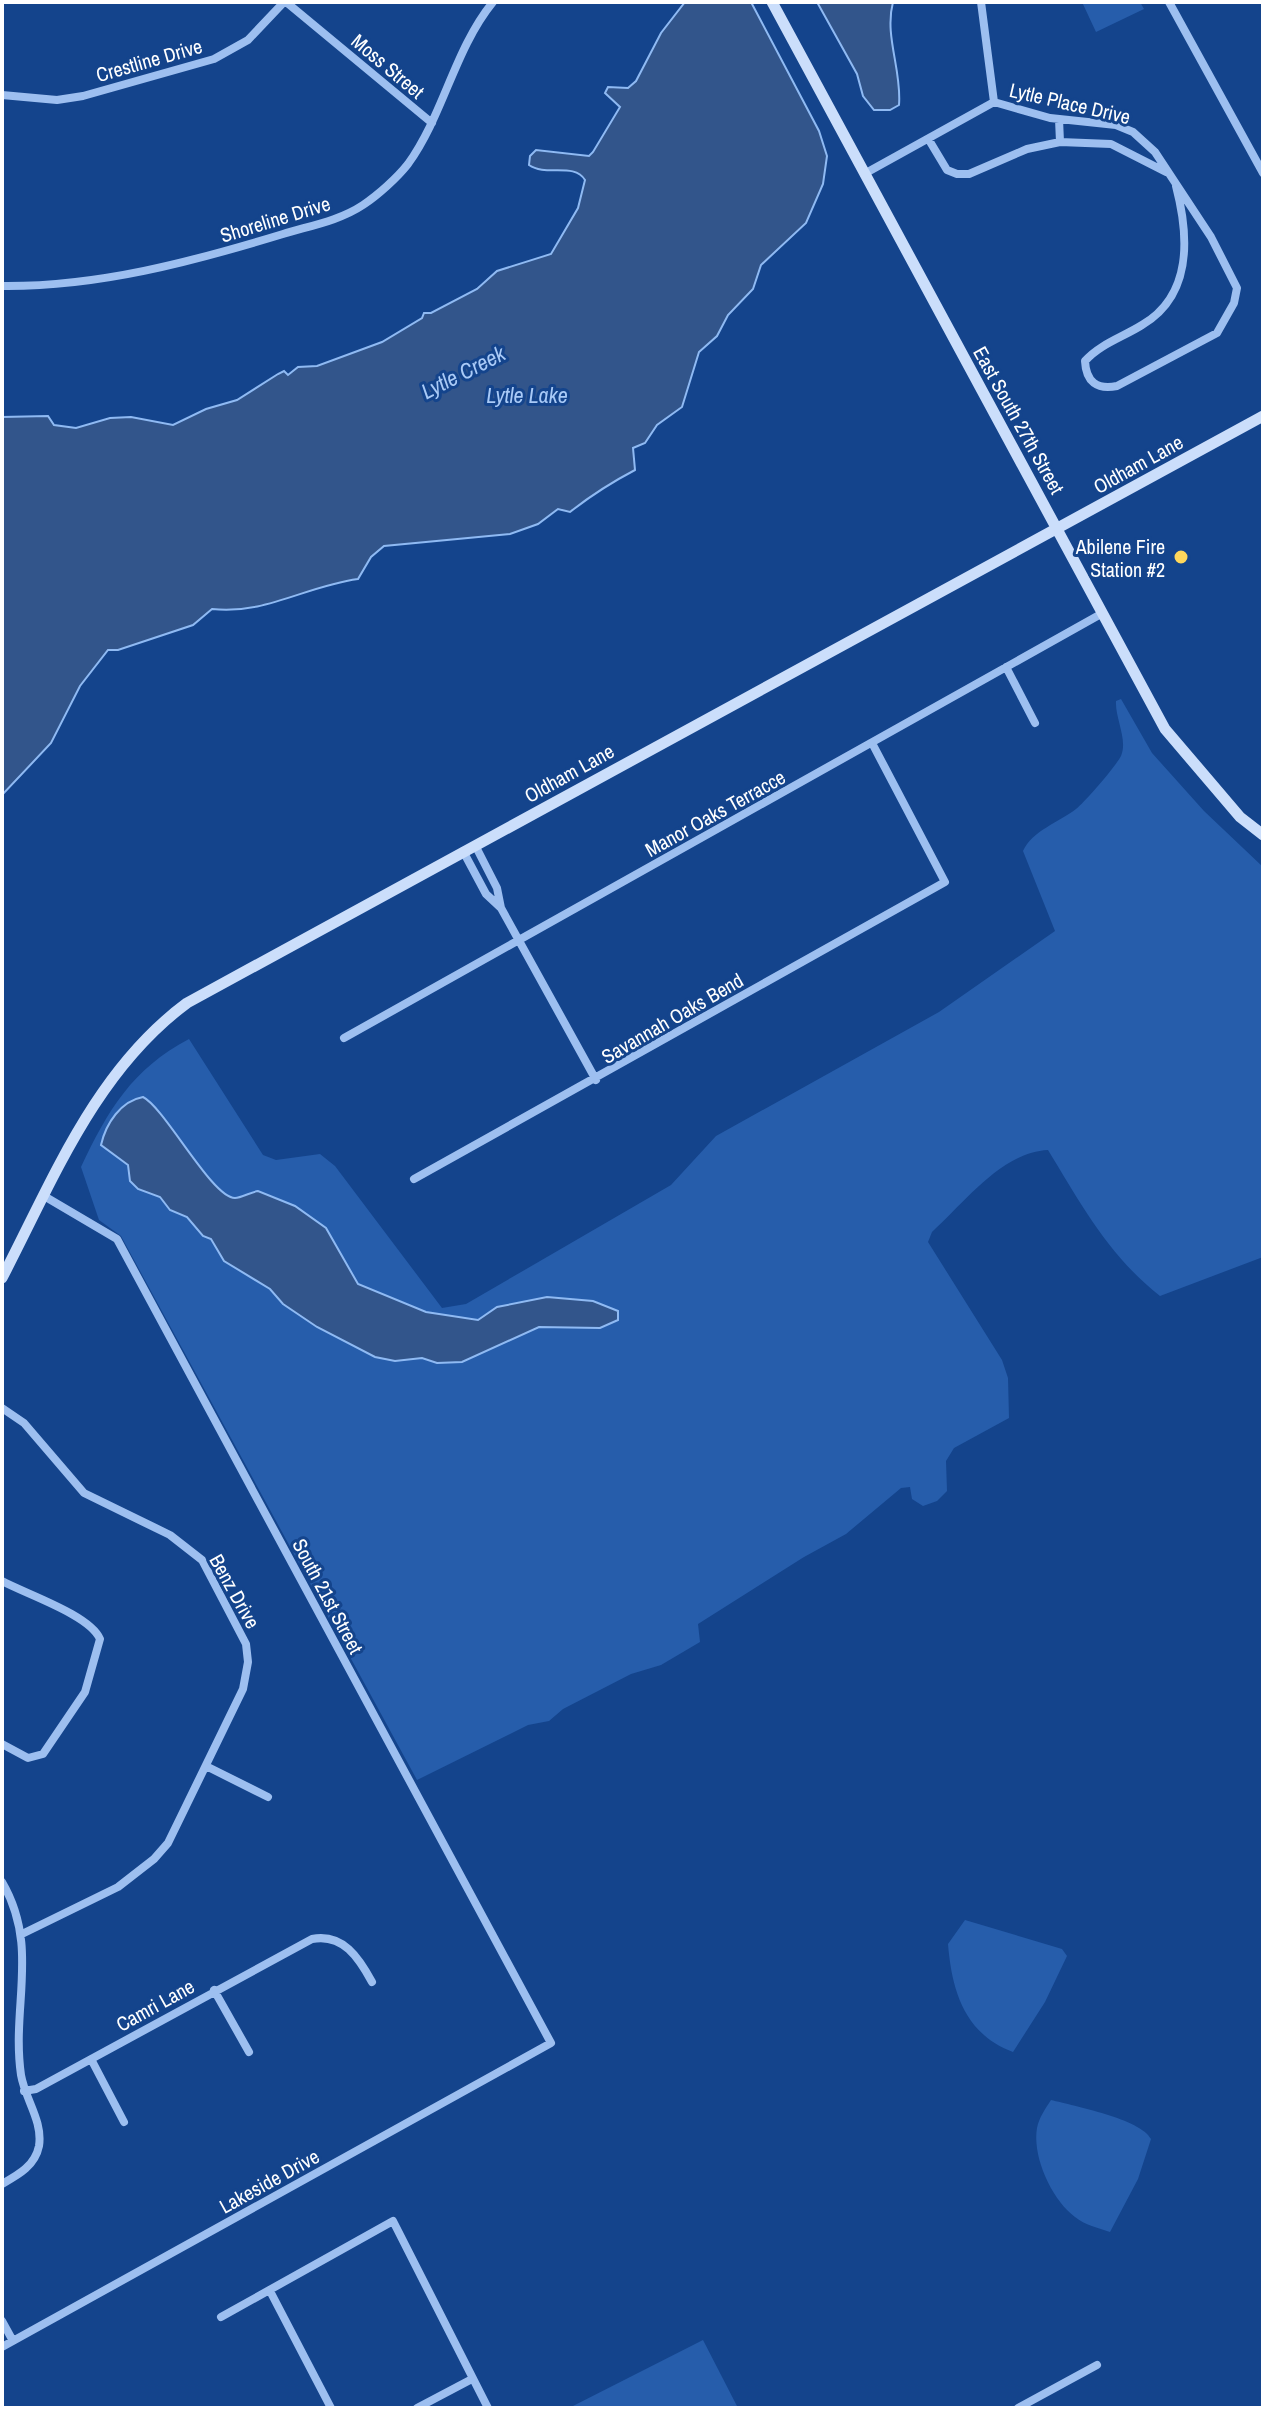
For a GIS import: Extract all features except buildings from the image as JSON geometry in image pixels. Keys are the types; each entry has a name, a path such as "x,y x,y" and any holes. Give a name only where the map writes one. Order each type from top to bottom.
{"main road":[{"name":"East South 27th Street","path":"772,2 1165,729 1240,817 1263,835"},
{"name":"Oldham Lane","path":"2,1278 92,1106 133,1050 162,1022 198,996 1263,416"}],"street":[{"name":"Crestline Drive","path":"2,95 57,100 83,96 214,59 248,40 285,2"},
{"name":"Moss Street","path":"285,2 432,123"},
{"name":"Shoreline Drive","path":"2,286 48,286 105,280 208,256 330,221 363,205 407,165 432,123 470,38 493,2"},
{"name":"Lytle Place Drive","path":"981,2 994,102"},
{"path":"1169,2 1263,173"},
{"name":"Lytle Place Drive","path":"864,174 994,102 1059,119 1116,125 1148,144 1168,172 1228,268 1237,288 1234,303 1217,333 1117,386 1105,389 1094,384 1086,374 1085,361 1093,351 1155,317 1169,302 1177,284 1186,243 1176,186"},
{"path":"1059,119 1060,142"},
{"name":"Lytle Place Drive","path":"929,140 947,170 957,174 969,174 1027,149 1060,142 1111,144 1168,172"},
{"path":"1129,154 1148,144"},
{"name":"Manor Oaks Terracce","path":"344,1038 1101,614"},
{"path":"1006,667 1035,723"},
{"name":"Savannah Oaks Bend","path":"414,1179 596,1080 945,882 872,743"},
{"path":"475,845 497,888 501,908"},
{"path":"463,851 486,894 501,908 596,1080"},
{"name":"South 21st Street","path":"44,1196 117,1239 551,2043"},
{"name":"Benz Drive","path":"2,1408 24,1423 84,1493 170,1535 202,1560 240,1627 248,1662 243,1689 168,1843 136,1876 22,1934"},
{"path":"2,1581 73,1615 94,1629 100,1639 81,1701 43,1754 28,1758 2,1744"},
{"path":"206,1766 268,1797"},
{"path":"2,1882 25,1948 20,2050 24,2091 37,2122 39,2150 22,2173 2,2184"},
{"name":"Camri Lane","path":"24,2091 36,2089 299,1943 324,1936 336,1940 361,1961 372,1982"},
{"path":"214,1990 249,2052"},
{"name":"Lakeside Drive","path":"2,2347 551,2043"},
{"path":"91,2059 124,2122"},
{"path":"221,2317 393,2221 488,2408"},
{"path":"270,2291 331,2408"},
{"path":"2,2321 13,2341"},
{"path":"1018,2408 1097,2365"},
{"path":"417,2408 472,2379"}],"shaded area":[{"path":"1082,2 1140,2 1144,9 1096,32"},
{"path":"1121,699 1152,753 1204,811 1263,867 1263,1257 1160,1296 1111,1246 1048,1150 1031,1153 1000,1169 932,1232 928,1242 1002,1360 1008,1378 1009,1418 954,1448 946,1461 947,1491 937,1501 923,1506 912,1499 910,1487 901,1488 846,1534 698,1624 700,1642 661,1665 631,1674 563,1709 549,1721 528,1725 417,1780 121,1236 99,1220 81,1167 112,1109 152,1064 189,1039 263,1155 276,1160 320,1154 335,1166 442,1308 466,1304 671,1185 716,1136 939,1012 1055,931 1023,851 1039,832 1080,805 1118,761 1123,743 1116,701"},
{"path":"965,1920 1062,1949 1067,1956 1045,2002 1013,2052 997,2044 972,2023 958,1995 948,1944"},
{"path":"1051,2100 1121,2119 1145,2132 1151,2139 1138,2179 1110,2232 1075,2217 1059,2200 1046,2177 1036,2139 1041,2117"},
{"path":"703,2340 738,2408 569,2408"}],"water":[{"name":"Lytle Lake","path":"685,2 751,2 819,131 827,156 823,184 806,223 761,265 753,289 728,315 717,336 699,352 682,407 657,425 645,443 633,448 635,470 570,512 558,509 538,524 510,534 384,546 371,557 358,579 250,608 212,609 193,625 118,650 108,650 80,686 51,743 2,795 2,417 48,416 54,425 76,428 110,418 131,417 173,425 206,409 237,400 284,371 288,375 298,367 317,366 382,342 422,318 424,313 431,313 477,289 497,271 551,254 578,208 585,180 574,172 543,170 529,165 530,156 536,150 589,156 620,107 605,93 608,87 628,88 636,81 661,33"},
{"path":"817,2 893,2 891,28 899,105 890,110 874,110 863,96 857,74"},
{"path":"143,1097 225,1194 235,1198 258,1191 295,1206 326,1228 358,1284 426,1312 478,1320 497,1307 547,1297 593,1301 618,1311 618,1320 600,1328 539,1327 462,1362 437,1363 422,1358 395,1361 375,1357 317,1327 283,1304 270,1289 224,1261 211,1239 203,1236 187,1217 170,1210 160,1197 138,1189 130,1181 128,1165 101,1145 121,1108"}],"place":[{"name":"Abilene Fire Station #2","path":"1181,557"}],"water label":[{"name":"Lytle Creek","path":"463,372"}]}
